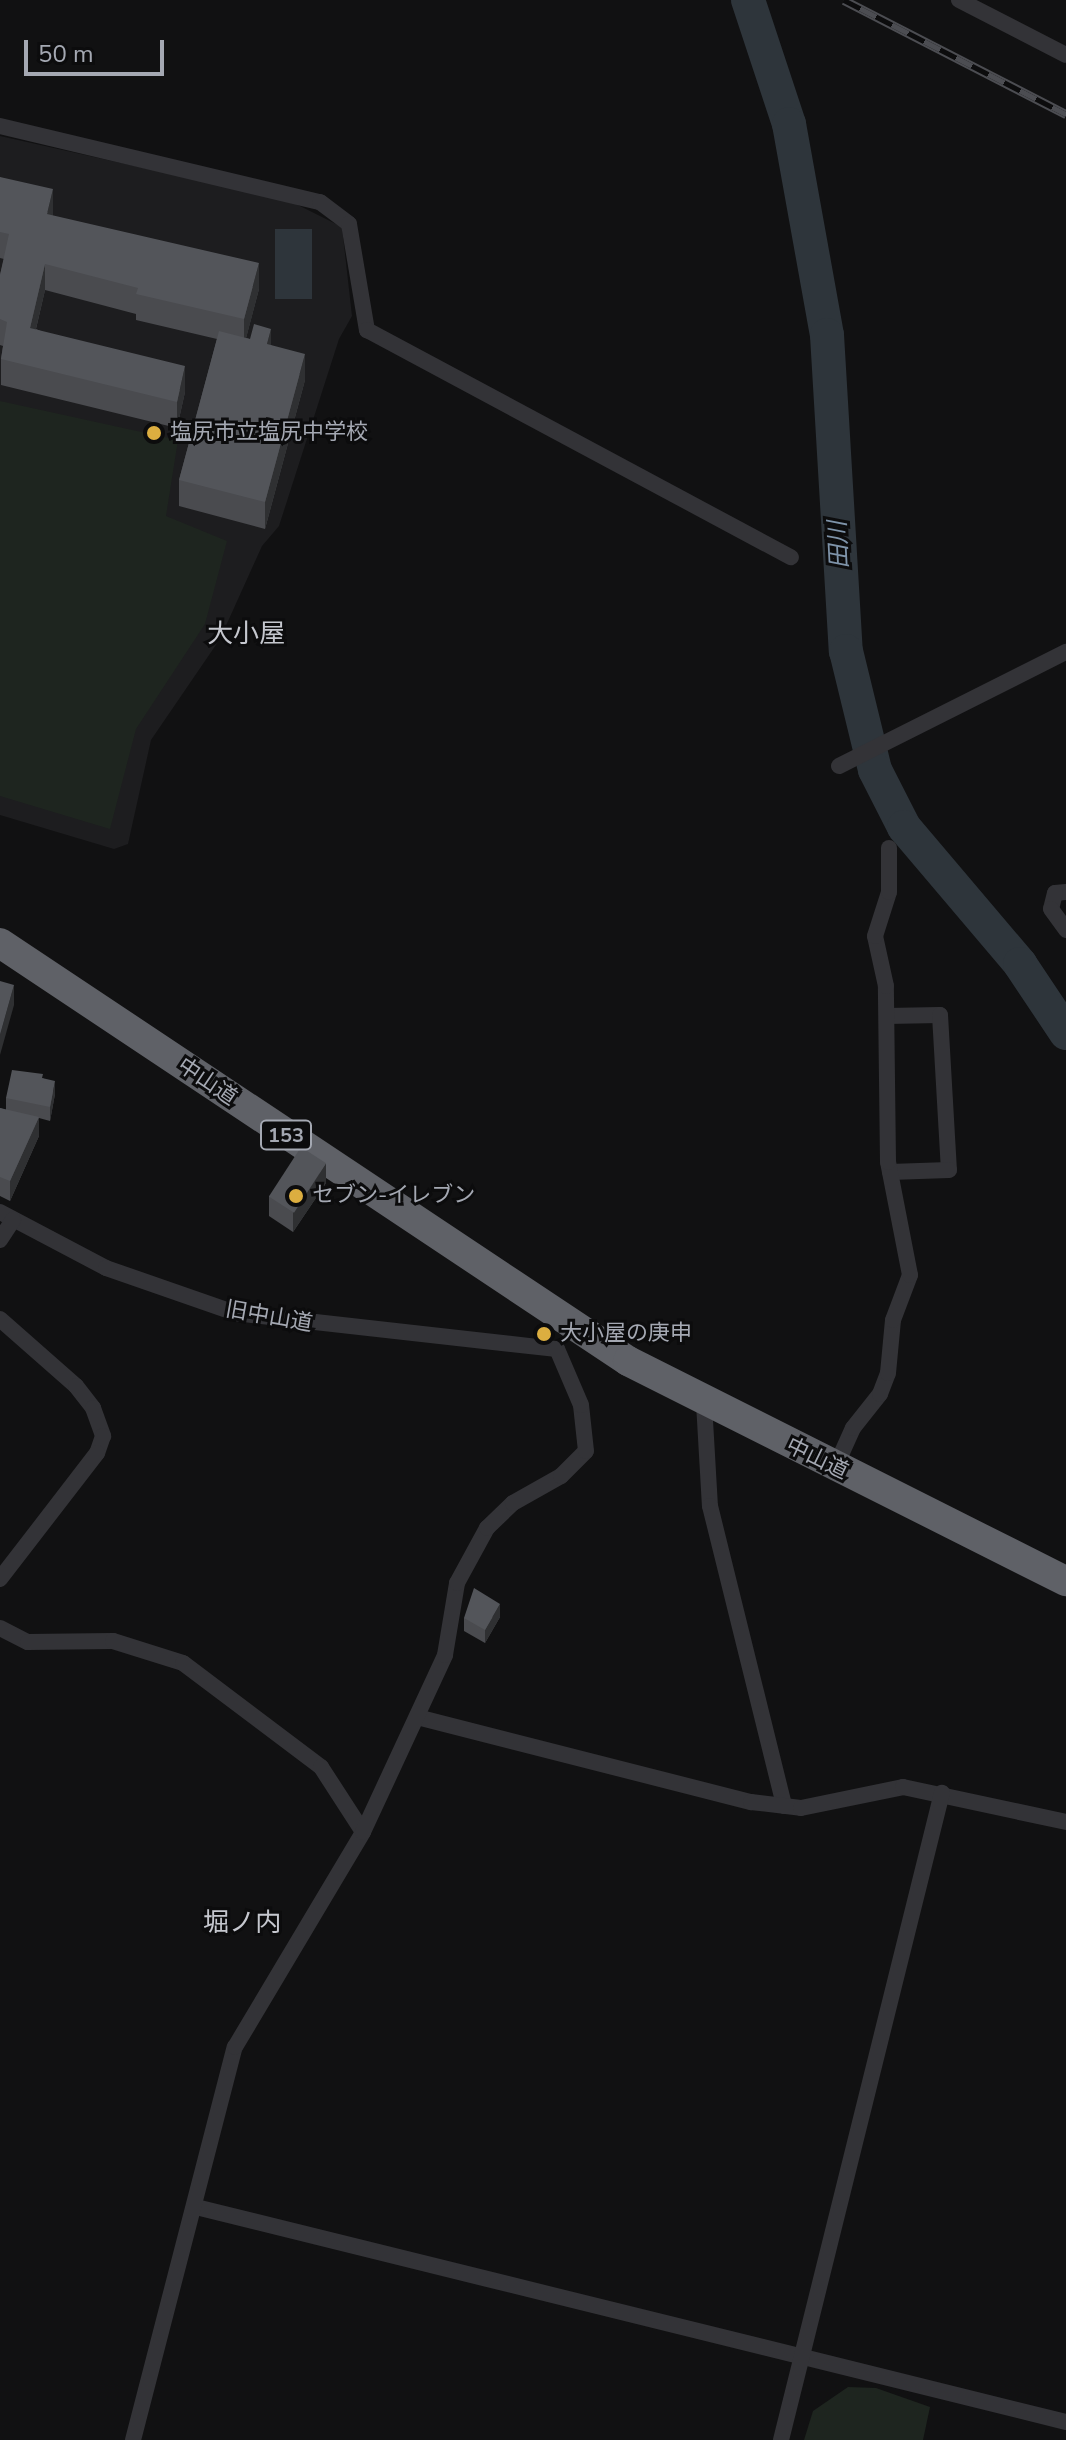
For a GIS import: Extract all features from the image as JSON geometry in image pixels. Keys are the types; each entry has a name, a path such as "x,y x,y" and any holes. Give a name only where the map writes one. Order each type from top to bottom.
{"highway":[{"name":"中山道","path":"0,943 565,1338 1066,1581"}],"street":[{"path":"959,0 1066,55"},
{"path":"0,126 320,202 349,224 367,330 791,557"},
{"path":"842,765 1066,652"},
{"path":"835,1468 853,1428 880,1394 888,1373 893,1320 910,1275 890,1172 887,1016 875,936 889,892 889,848"},
{"path":"1066,892 1055,893 1051,909 1066,930"},
{"path":"887,1016 940,1015 949,1170 890,1172"},
{"path":"0,1240 7,1216"},
{"name":"旧中山道","path":"7,1216 106,1268 235,1313 336,1328 565,1338"},
{"path":"0,1319 76,1386 93,1408 103,1436 97,1453 0,1579"},
{"path":"133,2440 196,2207 235,2047 363,1832 445,1655 457,1583 487,1528 513,1503 561,1476 586,1451 581,1405 565,1338"},
{"path":"704,1403 710,1506 784,1806"},
{"path":"0,1628 28,1642 113,1641 183,1663 321,1767 363,1832"},
{"path":"417,1717 784,1806 801,1808 903,1787 1066,1822"},
{"path":"781,2440 942,1793"},
{"path":"196,2207 1066,2422"}],"shaded area":[{"name":"塩尻市立塩尻中学校","path":"0,136 288,200 342,227 352,316 339,339 279,526 262,546 220,639 151,740 128,844 114,849 0,815"},
{"path":"275,229 312,229 312,299 275,299"},
{"path":"0,401 178,440 166,516 227,541 205,624 136,729 110,829 0,796"},
{"path":"848,2387 876,2388 930,2407 923,2440 804,2440 813,2411"}],"building":[{"path":"0,177 53,189 47,214 259,263 244,319 136,294 138,288 45,264 30,328 185,366 177,402 1,359 7,322 0,319 0,275 9,234 0,232"},
{"path":"254,324 271,329 267,344 305,354 265,502 179,480 219,331 250,339"},
{"path":"0,981 14,985 0,1035"},
{"path":"12,1070 43,1074 42,1078 55,1081 50,1107 6,1098"},
{"path":"0,1108 39,1117 10,1181 0,1177"},
{"path":"301,1147 326,1163 294,1213 269,1196"},
{"path":"474,1588 500,1604 485,1630 464,1618"}],"waterway":[{"name":"田川","path":"748,0 789,124 827,335 846,651 875,770 904,827 1020,964 1066,1033"}],"railway":[{"path":"844,0 1066,114"}],"place":[{"name":"塩尻市立塩尻中学校","path":"154,433"},
{"name":"セブン-イレブン","path":"296,1196"},
{"name":"大小屋の庚申","path":"544,1334"}],"district":[{"name":"大小屋","path":"246,634"},
{"name":"堀ノ内","path":"242,1923"}]}
